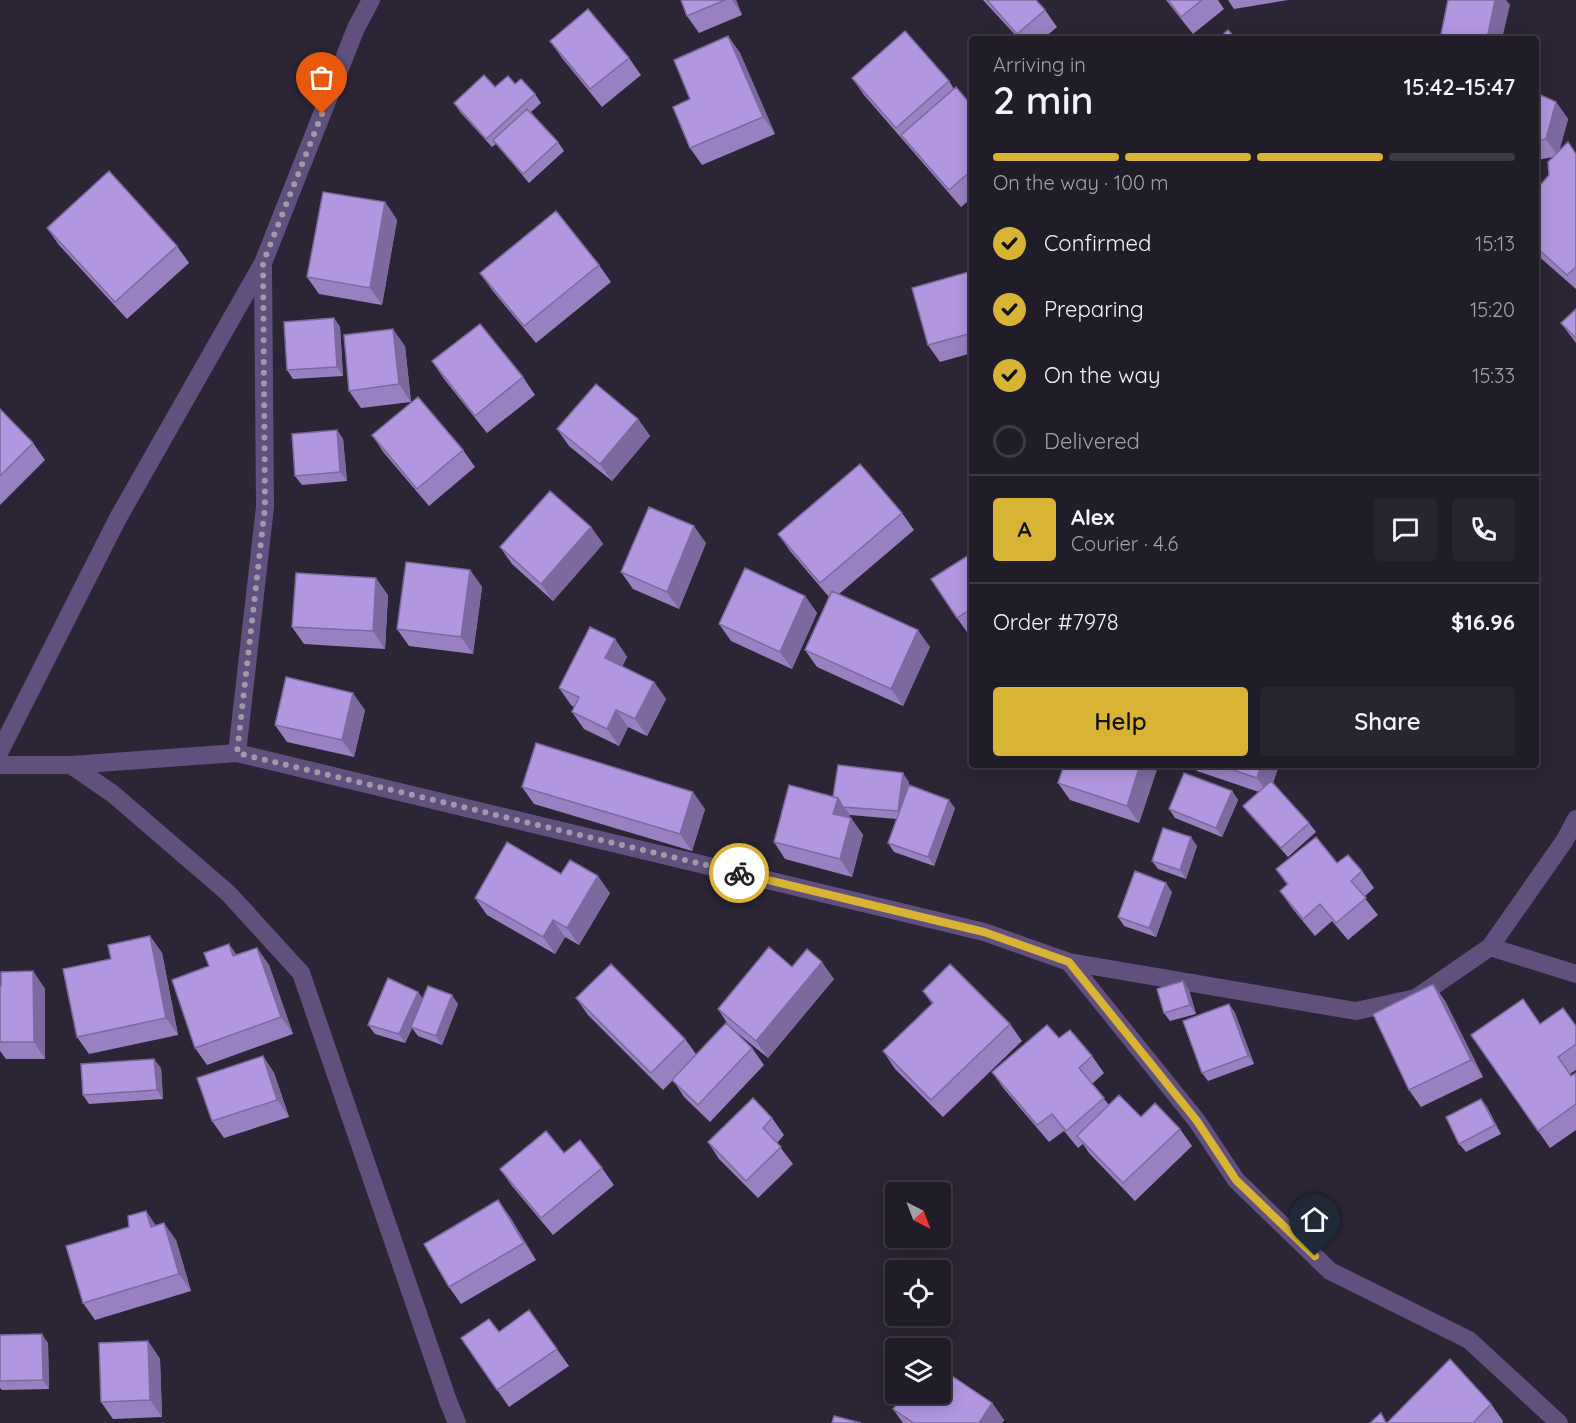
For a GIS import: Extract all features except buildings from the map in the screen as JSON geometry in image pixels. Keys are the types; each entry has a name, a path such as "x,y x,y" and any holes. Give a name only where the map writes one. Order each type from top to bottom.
{"street":[{"path":"0,751 118,518 263,263 356,28 371,0"},
{"path":"237,753 265,507 263,263"},
{"path":"0,765 71,765 237,753 984,932 1069,962 1356,1011 1416,998 1490,947 1565,840 1576,819"},
{"path":"71,765 113,794 228,892 301,973 457,1423"},
{"path":"1490,947 1576,974"},
{"path":"1069,962 1197,1121 1236,1180 1330,1271 1469,1340 1559,1423"}],"way so far":[{"path":"322,114 263,263 265,507 237,753 739,873"}],"route":[{"path":"739,873 984,932 1069,962 1197,1121 1236,1180 1315,1256"}]}
